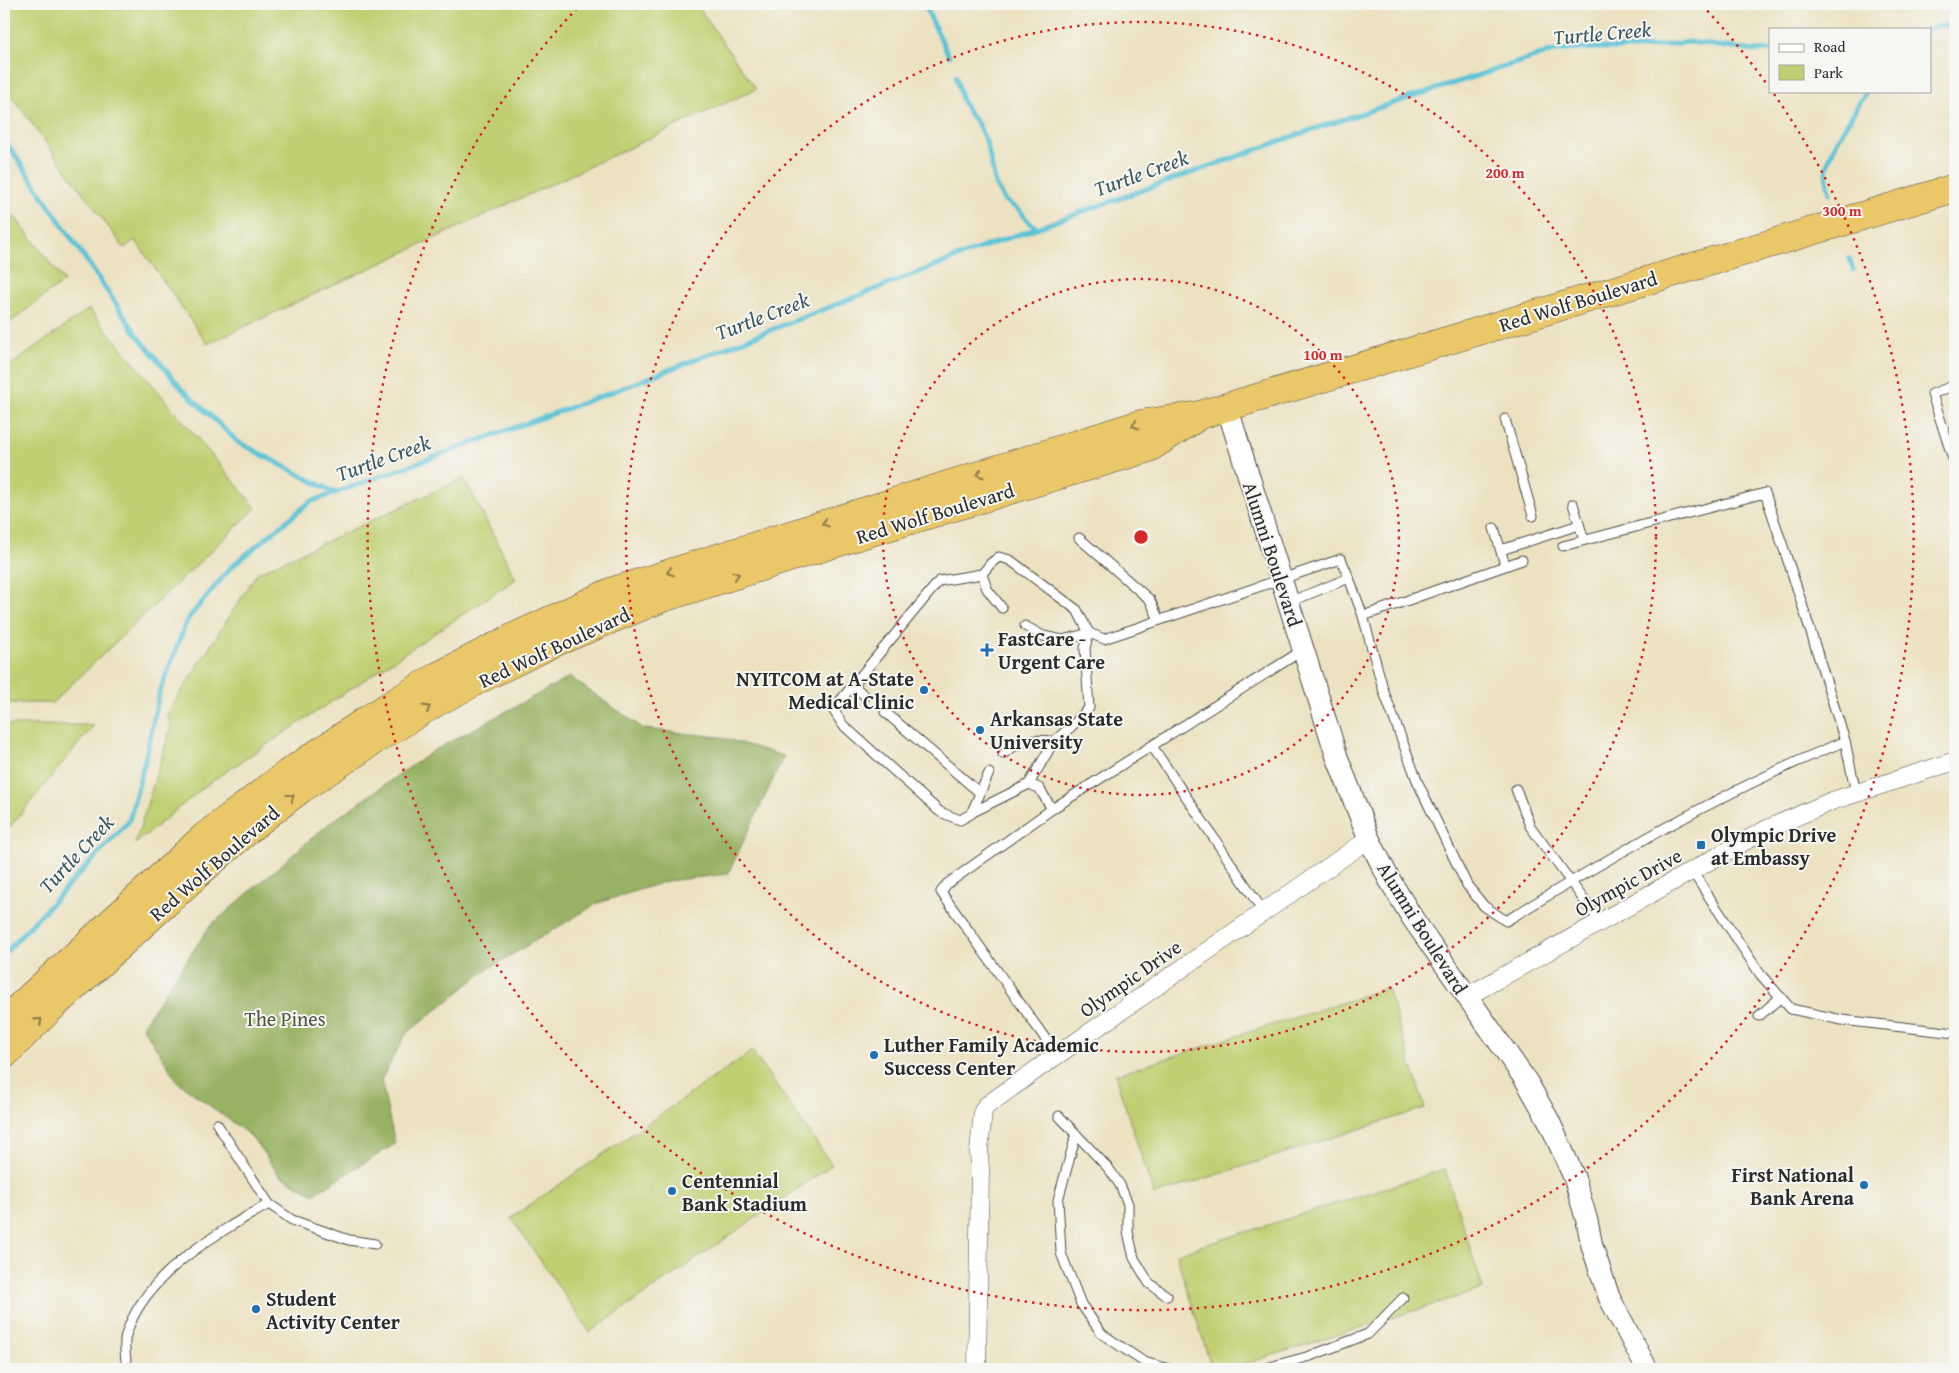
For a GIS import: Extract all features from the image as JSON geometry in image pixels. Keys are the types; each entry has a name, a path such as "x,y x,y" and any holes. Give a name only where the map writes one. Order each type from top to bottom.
{"highway":[{"name":"Red Wolf Boulevard","path":"4,1021 205,836 288,773 371,717 436,677 613,591 1140,424 1200,415 1955,188"},
{"name":"Red Wolf Boulevard","path":"4,1054 186,884 253,826 301,790 375,740 437,702 556,642 660,599 865,534 1149,448 1200,415"}],"street":[{"name":"Alumni Boulevard","path":"1227,407 1337,757 1369,839 1389,879 1413,919 1527,1082 1549,1120 1574,1177 1592,1246 1609,1297 1647,1369"},
{"name":"Olympic Drive","path":"1466,997 1766,830 1832,801 1955,761"},
{"name":"Olympic Drive","path":"977,1369 980,1180 978,1151 983,1111 986,1106 1263,911 1369,839"}],"lane":[{"path":"1955,385 1932,394 1955,465"},
{"path":"1505,420 1533,516"},
{"path":"1563,546 1765,493 1844,741 1856,793"},
{"path":"1573,504 1584,540"},
{"path":"1501,550 1580,525"},
{"path":"1494,528 1506,565"},
{"path":"1079,538 1150,600 1160,620"},
{"path":"999,557 1010,560 1077,610 1088,633 1085,648 1089,708 1054,741 1029,784 960,820 940,812 843,725 834,711 853,685 939,581 982,574 990,563 999,557"},
{"path":"1025,626 1043,636 1062,640 1088,633 1104,640 1340,559 1363,616 1384,692 1414,774 1467,885 1484,906 1506,920 1570,881 1680,819 1798,760 1844,741"},
{"path":"1363,616 1522,560"},
{"path":"982,574 987,589 1002,608"},
{"path":"1289,602 1349,578"},
{"path":"1057,1055 941,892 947,884 1052,809 1304,649"},
{"path":"853,685 866,696"},
{"path":"885,712 980,793"},
{"path":"1002,754 1019,742 1036,739 1054,741"},
{"path":"1152,746 1263,911"},
{"path":"971,813 989,773"},
{"path":"1029,784 1039,788 1052,809"},
{"path":"1516,789 1530,826 1600,922"},
{"path":"1692,871 1760,974 1791,1009 1829,1017 1955,1033"},
{"path":"1758,1016 1781,998"},
{"path":"1059,1116 1109,1169 1120,1185 1128,1204 1128,1232 1134,1258 1149,1283 1167,1296"},
{"path":"217,1124 269,1204 292,1220 349,1240 375,1244"},
{"path":"1076,1135 1058,1200 1061,1253 1081,1304 1102,1334 1144,1362 1169,1369"},
{"path":"127,1369 125,1336 141,1303 176,1265 221,1231 269,1204"},
{"path":"1263,1369 1310,1356 1368,1334 1403,1298"}],"green space":[{"path":"4,4 696,4 756,89 207,344 135,240 124,248 4,86"},
{"path":"4,203 64,281 4,327"},
{"path":"89,309 256,508 52,703 4,703 4,370"},
{"path":"464,478 516,579 209,783 135,844 171,727 167,714 257,573"},
{"name":"The Pines","path":"570,677 644,729 720,737 784,756 728,874 667,881 598,903 485,971 406,1034 381,1080 395,1144 314,1194 279,1175 252,1137 178,1082 142,1026 210,926 327,825 433,751"},
{"path":"4,725 94,725 4,834"},
{"path":"1387,988 1425,1108 1154,1195 1115,1075"},
{"name":"Centennial Bank Stadium","path":"752,1051 832,1165 590,1332 511,1218"},
{"path":"1445,1169 1483,1289 1229,1369 1212,1369 1176,1254"}],"waterway":[{"path":"924,4 949,56"},
{"name":"Turtle Creek","path":"1932,28 1955,23"},
{"name":"Turtle Creek","path":"4,954 129,821 146,756 159,694 187,620 231,567 310,502 607,394 986,246 1317,128 1553,51 1594,48 1642,48 1689,42 1756,51 1769,50"},
{"path":"956,76 962,100 978,124 987,144 996,186 1004,200 1019,210 1037,228"},
{"path":"1830,193 1826,174 1827,165 1842,132 1866,92"},
{"path":"4,139 137,335 182,389 238,442 335,493"},
{"path":"1849,258 1853,270"}],"place":[{"name":"FastCare - Urgent Care","path":"987,650"},
{"name":"NYITCOM at A-State Medical Clinic","path":"924,690"},
{"name":"Arkansas State University","path":"980,730"},
{"name":"Olympic Drive at Embassy","path":"1701,845"},
{"name":"Luther Family Academic Success Center","path":"874,1055"},
{"name":"First National Bank Arena","path":"1864,1185"},
{"name":"Centennial Bank Stadium","path":"672,1191"},
{"name":"Student Activity Center","path":"256,1309"}]}
